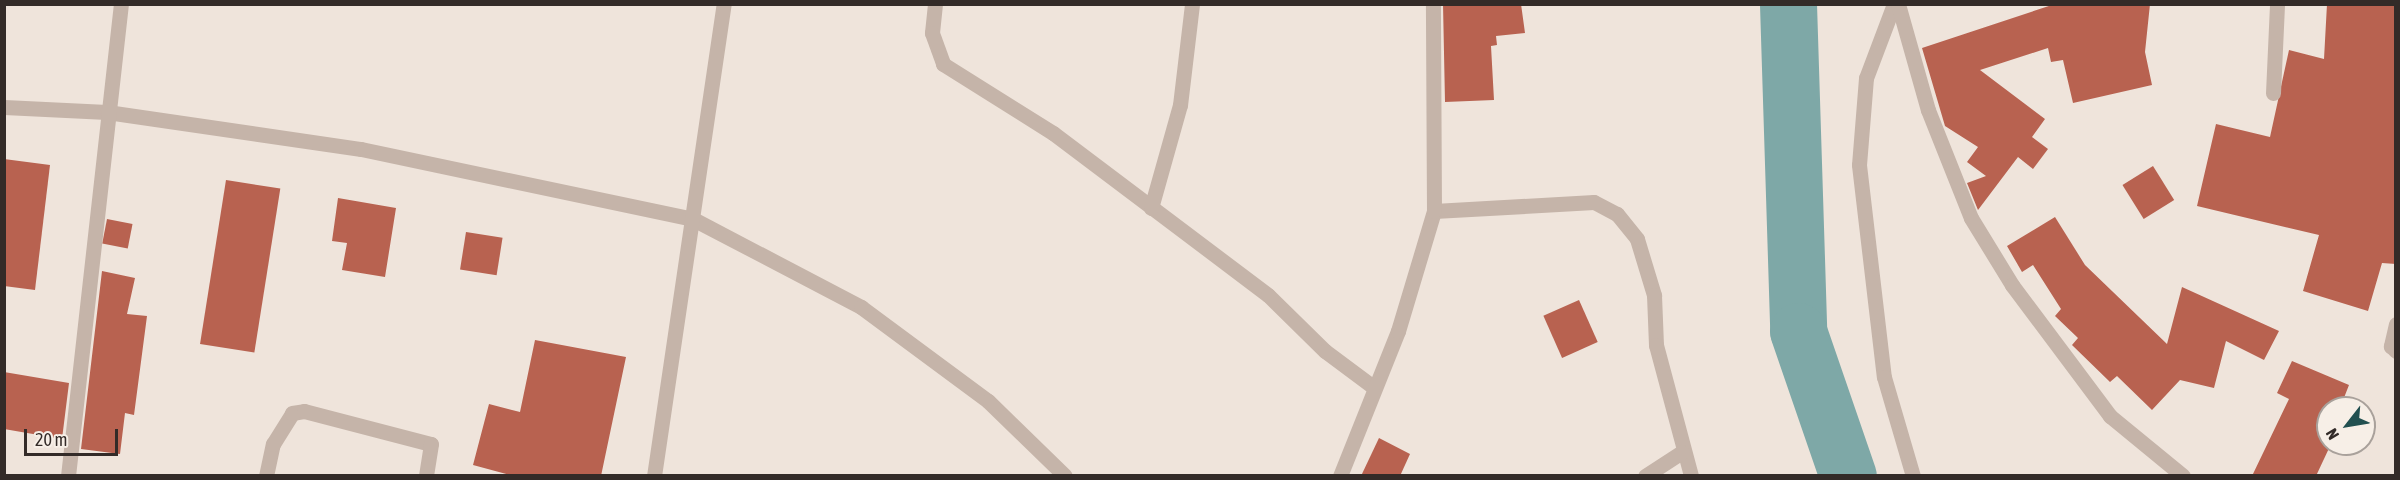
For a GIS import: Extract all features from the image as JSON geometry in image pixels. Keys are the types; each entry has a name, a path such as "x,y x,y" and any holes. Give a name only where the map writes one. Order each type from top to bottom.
{"street":[{"path":"68,476 107,112 121,4"},
{"path":"654,476 724,4"},
{"path":"935,4 932,33 943,64 1053,133 1268,295 1325,351 1372,386"},
{"path":"1150,208 1180,105 1192,4"},
{"path":"1340,476 1372,386 1398,331 1434,211 1432,4"},
{"path":"1896,4 1866,78 1859,165 1884,377 1913,476"},
{"path":"1896,4 1928,110 1971,218 2006,276 2060,356 2110,416 2183,476"},
{"path":"2273,93 2277,4"},
{"path":"4,107 107,112 361,149 693,219 861,307 988,401 1065,476"},
{"path":"1434,211 1594,202 1617,214 1637,239 1654,295 1656,345 1682,452 1691,476"},
{"path":"2396,324 2391,346 2396,351"},
{"path":"266,476 273,444 292,413 304,411 431,444 426,476"},
{"path":"1645,476 1682,452"}],"building":[{"path":"1443,4 1521,4 1525,33 1496,36 1497,45 1491,46 1494,100 1445,102"},
{"path":"2055,4 2150,4 2145,52 2152,85 2073,103 2063,60 2051,62 2048,48 1980,70 2045,119 2032,137 2048,149 2033,169 2018,157 1978,210 1967,183 1986,176 1967,162 1978,147 1945,126 1922,48"},
{"path":"2327,4 2396,4 2396,264 2382,263 2368,311 2303,291 2319,235 2197,206 2216,124 2270,137 2289,50 2324,59"},
{"path":"4,159 50,165 35,290 4,286"},
{"path":"2153,166 2174,200 2144,219 2122,185"},
{"path":"226,180 280,189 254,353 200,344"},
{"path":"338,198 396,208 385,277 342,270 347,243 332,241"},
{"path":"2055,217 2085,265 2167,344 2182,287 2279,331 2264,360 2226,341 2214,388 2180,380 2152,410 2117,376 2110,382 2072,345 2078,338 2055,316 2061,309 2033,265 2022,272 2007,246"},
{"path":"107,219 133,224 128,249 102,244"},
{"path":"466,232 503,238 497,275 460,270"},
{"path":"102,271 135,278 127,314 147,316 134,415 125,413 120,454 81,449"},
{"path":"1579,300 1598,342 1562,358 1543,316"},
{"path":"535,340 626,357 601,476 514,476 473,465 489,404 520,412"},
{"path":"2292,361 2349,385 2345,396 2316,396 2316,456 2325,456 2316,476 2252,476 2289,399 2277,393"},
{"path":"4,372 69,383 62,439 4,429"},
{"path":"1379,438 1410,454 1400,476 1361,476"}],"waterway":[{"path":"1788,4 1798,331 1848,476"}]}
